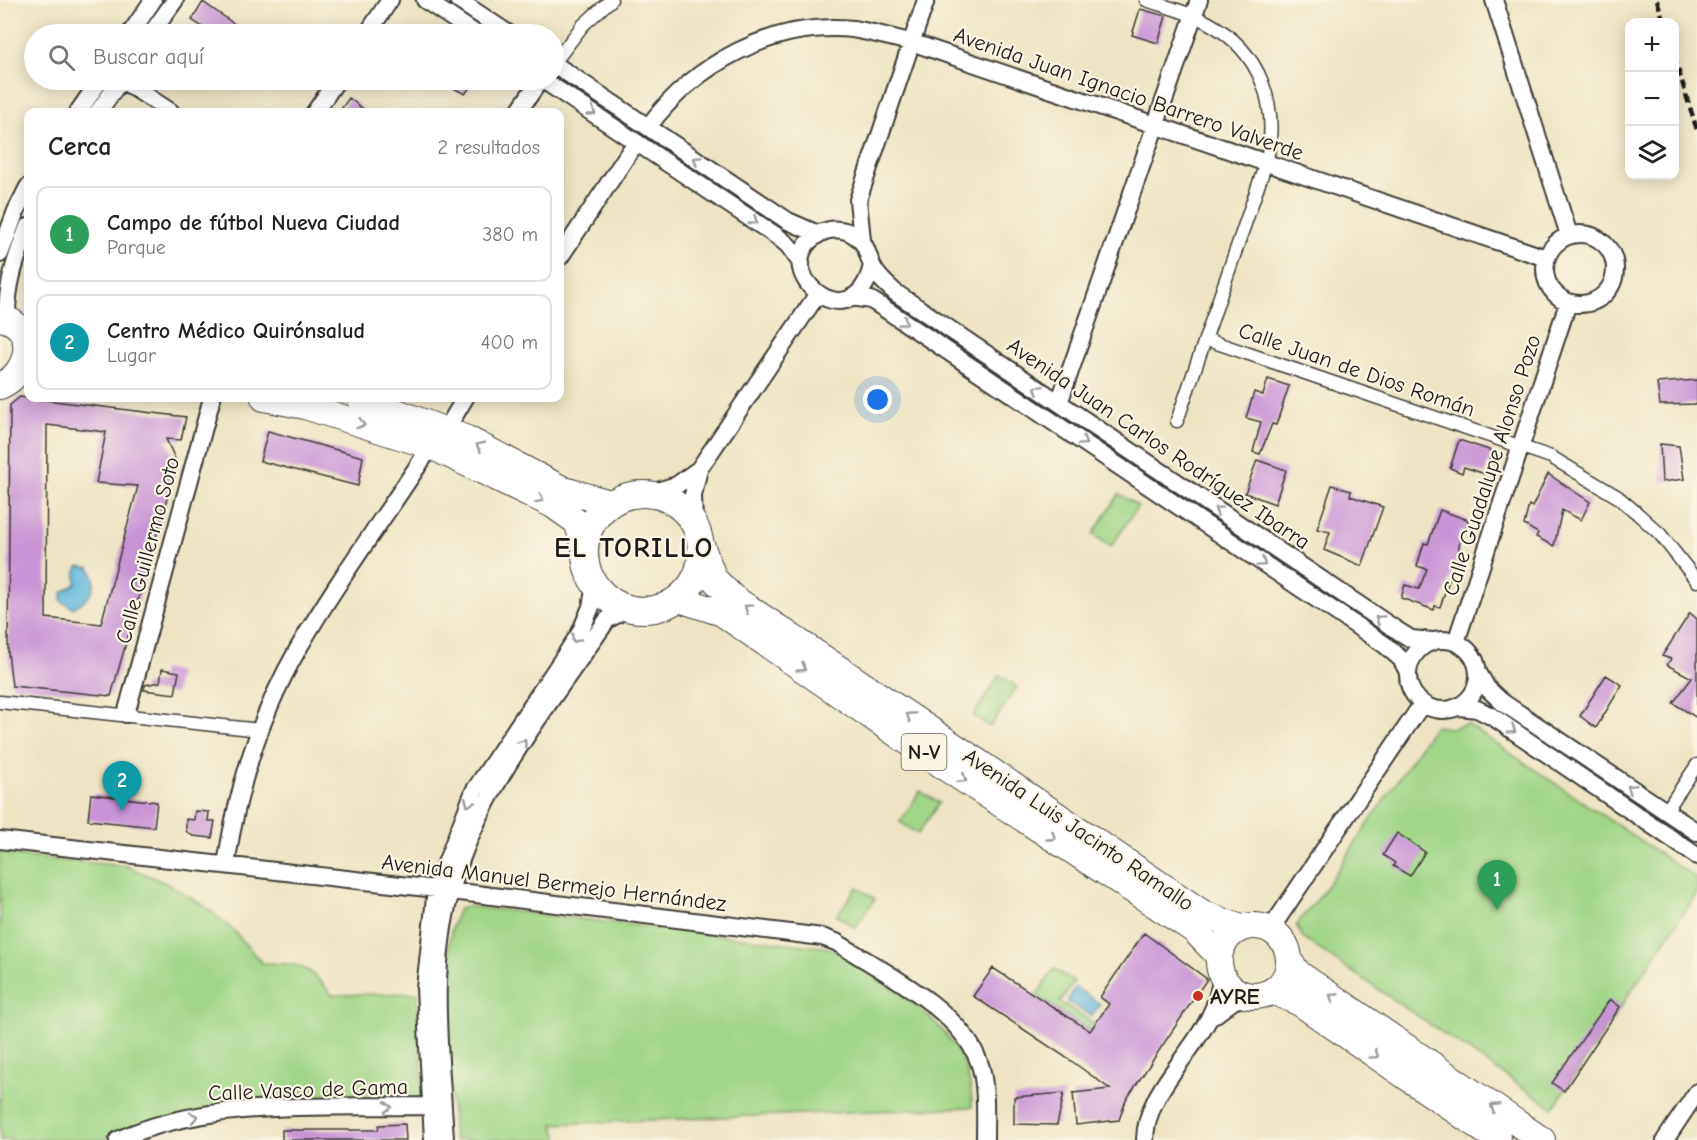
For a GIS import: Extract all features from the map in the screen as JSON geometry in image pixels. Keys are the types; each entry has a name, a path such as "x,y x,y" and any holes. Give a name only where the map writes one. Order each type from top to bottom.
{"main road":[{"path":"15,328 24,343"},
{"path":"15,379 24,366"},
{"path":"284,402 439,438 508,459 564,490 610,503"},
{"path":"368,402 439,438 553,505 577,522 585,547 586,567 595,585 609,600 627,609 654,609 679,599 692,584 700,565 698,534 683,509 667,498 651,493 629,494 610,503 591,524 585,547"},
{"name":"Avenida Luis Jacinto Ramallo","path":"698,534 714,579 732,597 1204,914 1241,928"},
{"name":"Avenida Luis Jacinto Ramallo","path":"679,599 722,613 1003,805 1194,930 1220,966"},
{"path":"1498,1140 1300,1003 1235,991 1220,966 1224,942 1241,928 1252,926 1270,930 1286,948 1289,961 1299,974 1542,1140"},
{"path":"1260,994 1285,978 1289,961"}],"street":[{"path":"137,24 153,0"},
{"path":"158,24 175,0"},
{"path":"374,24 390,0"},
{"path":"425,0 461,24"},
{"path":"458,0 494,24"},
{"path":"564,51 583,25 611,0"},
{"path":"858,200 843,219 823,232 804,250 801,263 803,278 818,295 829,300 852,297 868,281 872,266 869,251 862,240 858,221 858,200 926,0"},
{"path":"1146,0 1196,8 1209,23 1238,44 1251,60 1265,86 1271,115 1272,138 1266,163 1178,421"},
{"path":"1494,0 1569,236"},
{"path":"1059,403 1196,8"},
{"name":"Avenida Juan Ignacio Barrero Valverde","path":"648,127 666,102 696,75 730,54 762,41 804,31 853,29 911,42 1546,258"},
{"path":"564,71 788,221 823,232 840,230 862,240"},
{"path":"81,108 93,90"},
{"path":"101,108 114,90"},
{"path":"137,90 165,108"},
{"path":"318,108 330,90"},
{"path":"521,108 534,90"},
{"path":"557,90 778,237 801,263"},
{"path":"564,251 636,142"},
{"path":"0,254 24,195"},
{"path":"1587,234 1602,241 1614,257 1615,276 1604,296 1595,302 1584,305 1568,303 1556,296 1550,288 1545,275 1546,258 1552,247 1569,236 1587,234"},
{"path":"15,328 6,297 24,238"},
{"name":"Avenida Juan Carlos Rodríguez Ibarra","path":"872,266 896,293 1395,629 1411,639 1432,641"},
{"path":"651,493 677,485 699,469 818,295"},
{"name":"Avenida Juan Carlos Rodríguez Ibarra","path":"852,297 871,300 885,309 1385,645 1401,658 1408,672"},
{"name":"Calle Guadalupe Alonso Pozo","path":"1456,642 1568,303"},
{"name":"Calle Juan de Dios Román","path":"1205,339 1551,457 1618,497 1660,534 1697,581"},
{"name":"Calle Guillermo Soto","path":"126,714 211,402"},
{"path":"226,865 243,781 260,730 297,650 462,402"},
{"path":"698,534 693,495 699,469"},
{"path":"433,1140 425,988 443,890 474,791 580,633 591,607 595,585"},
{"path":"445,1140 437,992 443,890 508,766 607,620 627,609"},
{"path":"1697,832 1502,702 1487,688 1469,650 1456,642 1432,641 1414,656 1408,672 1409,686 1422,704 1441,711 1460,707 1477,709 1493,717 1697,856"},
{"path":"1460,707 1470,698 1476,688 1479,674"},
{"path":"0,702 260,730"},
{"path":"1270,930 1422,704"},
{"path":"1666,811 1697,765"},
{"name":"Avenida Manuel Bermejo Hernández","path":"0,840 443,890 822,937 836,942 933,1005 962,1033 980,1062 986,1140"},
{"path":"1145,1140 1145,1130 1155,1102 1213,1016 1221,993 1220,966"},
{"path":"1213,1016 1233,1001 1260,994"},
{"path":"1665,1140 1697,1092"},
{"name":"Calle Vasco de Gama","path":"118,1140 201,1115 282,1109 431,1106"}],"green space":[{"path":"1119,494 1138,506 1111,547 1093,534"},
{"path":"999,675 1017,687 990,727 973,716"},
{"path":"1467,724 1697,879 1697,893 1553,1108 1304,939 1296,925 1320,896 1434,726 1452,728"},
{"path":"920,791 939,803 918,834 900,822"},
{"path":"0,851 25,857 127,866 172,886 206,907 234,931 262,963 294,965 302,968 317,977 332,995 418,993 423,1101 284,1103 121,1132 103,1140 0,1140"},
{"path":"857,887 875,899 855,928 837,915"},
{"path":"467,906 830,948 910,1001 947,1035 960,1056 969,1080 972,1107 553,1124 559,1140 454,1140 446,1020 446,985 452,927 460,908"},
{"path":"1054,969 1074,982 1060,1002 1095,1024 1090,1031 1036,996"}],"water":[{"path":"79,566 90,568 94,587 84,601 73,608 61,601 62,592 76,584 76,571"},
{"path":"1075,987 1100,1004 1092,1016 1067,1002"}],"building":[{"path":"203,2 234,24 198,24 192,20"},
{"path":"1140,9 1166,16 1158,43 1132,35"},
{"path":"349,98 362,108 342,108"},
{"path":"1268,379 1289,386 1276,425 1272,424 1260,454 1253,452 1261,422 1246,418 1254,392 1263,395"},
{"path":"1697,380 1697,404 1660,405 1657,383"},
{"path":"20,397 24,397 24,402 62,402 186,417 181,440 166,439 177,463 111,696 12,686 8,652 10,405","holes":["47,425 106,432 96,483 138,486 101,624 46,618"]},
{"path":"268,431 363,457 358,486 260,461"},
{"path":"1459,440 1492,451 1485,474 1464,467 1462,473 1450,468"},
{"path":"1660,444 1679,446 1684,479 1662,482"},
{"path":"1257,460 1286,470 1275,504 1245,493"},
{"path":"1548,474 1590,502 1581,520 1562,510 1554,546 1536,537 1538,533 1524,525 1529,505 1532,507"},
{"path":"1332,485 1351,491 1350,496 1383,507 1362,566 1324,550 1330,532 1317,529"},
{"path":"1440,510 1468,520 1465,532 1461,532 1458,554 1440,607 1435,606 1434,610 1401,598 1405,585 1419,589 1427,569 1417,566 1424,543 1428,544"},
{"path":"1690,613 1697,619 1697,718 1673,703 1692,678 1667,665 1671,659 1662,656"},
{"path":"162,669 179,672 175,694 144,690 145,685 160,682"},
{"path":"1606,675 1622,685 1596,728 1580,716"},
{"path":"91,794 157,802 154,827 88,820"},
{"path":"195,811 209,812 208,821 215,821 212,838 193,836 186,831 186,819 194,820"},
{"path":"1397,833 1425,852 1410,876 1393,866 1395,863 1383,855"},
{"path":"1144,933 1207,979 1126,1100 1119,1120 1076,1125 1073,1093 1110,1089 973,996 993,968 1090,1031 1109,1004 1100,997"},
{"path":"1610,999 1620,1007 1564,1091 1552,1083"},
{"path":"1064,1093 1057,1125 1014,1124 1014,1097"},
{"path":"405,1124 406,1140 282,1140 282,1130 378,1130 379,1125"}],"railway":[{"path":"1657,0 1663,18"},
{"path":"1679,72 1697,130"}],"place":[{"name":"Centro Médico Quirónsalud","path":"122,811"},
{"name":"Campo de fútbol Nueva Ciudad","path":"1497,910"},
{"name":"AYRE","path":"1198,996"}],"district":[{"name":"EL TORILLO","path":"634,547"}]}
